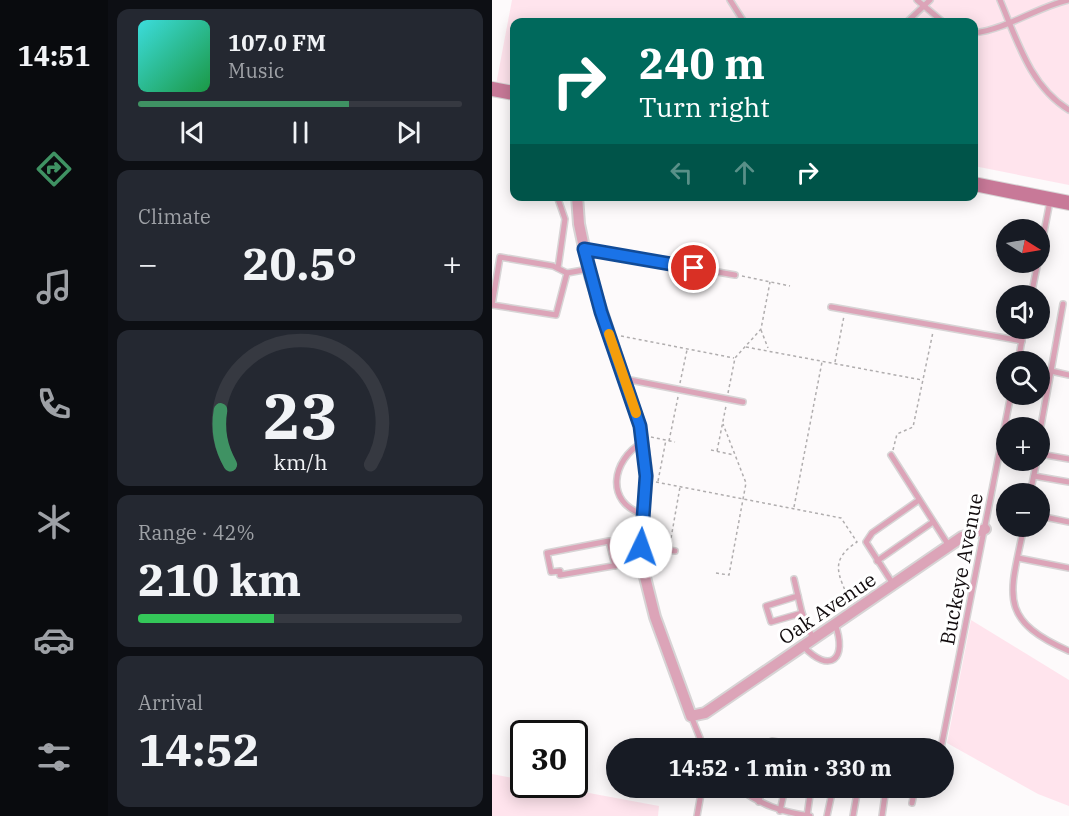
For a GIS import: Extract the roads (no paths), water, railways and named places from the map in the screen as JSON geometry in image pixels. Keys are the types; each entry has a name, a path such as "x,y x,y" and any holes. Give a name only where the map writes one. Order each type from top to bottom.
{"main road":[{"path":"492,89 510,92"},
{"path":"978,185 1069,203"}],"street":[{"path":"577,201 579,224 589,269 642,439 646,480 642,561 655,617 691,716"},
{"name":"Oak Avenue","path":"691,716 705,713 962,537 985,529"}],"lane":[{"path":"730,0 741,18"},
{"path":"917,0 938,18"},
{"path":"912,18 930,0"},
{"path":"1000,0 1036,79 1048,96 1069,110"},
{"path":"978,32 1011,23 1037,10 1068,0"},
{"path":"1046,219 1050,199"},
{"path":"558,201 565,219 558,268"},
{"path":"584,249 735,275"},
{"path":"567,273 556,315 492,305 500,257 558,268 567,273 589,269"},
{"path":"1043,417 1063,304"},
{"path":"831,307 1022,341 1020,351"},
{"path":"1051,371 1069,375"},
{"path":"624,378 743,402"},
{"name":"Buckeye Avenue","path":"943,738 1009,405"},
{"path":"642,439 623,457 617,467 617,479 621,498 626,505 643,514"},
{"path":"891,455 949,546"},
{"path":"1050,456 1069,459"},
{"path":"1032,483 1035,471"},
{"path":"1034,476 1069,482"},
{"path":"893,584 866,542 872,533 919,500"},
{"path":"1050,518 1069,522"},
{"path":"877,561 933,522"},
{"path":"1022,537 1012,588 1013,606 1026,624 1069,651"},
{"path":"615,566 609,541 547,553 551,572 560,571 560,575 615,566 642,561"},
{"path":"641,547 672,551"},
{"path":"1018,558 1069,568"},
{"path":"794,579 802,614 813,639"},
{"path":"798,596 766,606 771,622 802,614"},
{"path":"803,646 816,659 823,662 836,659 840,653 840,644 835,624"},
{"path":"691,716 700,738"},
{"path":"697,816 700,798"},
{"path":"753,798 780,811 808,816 810,798"},
{"path":"759,802 760,798"},
{"path":"780,811 783,798"},
{"path":"827,816 831,798"},
{"path":"853,816 856,798"},
{"path":"882,816 885,798"},
{"path":"912,803 913,798"}]}
